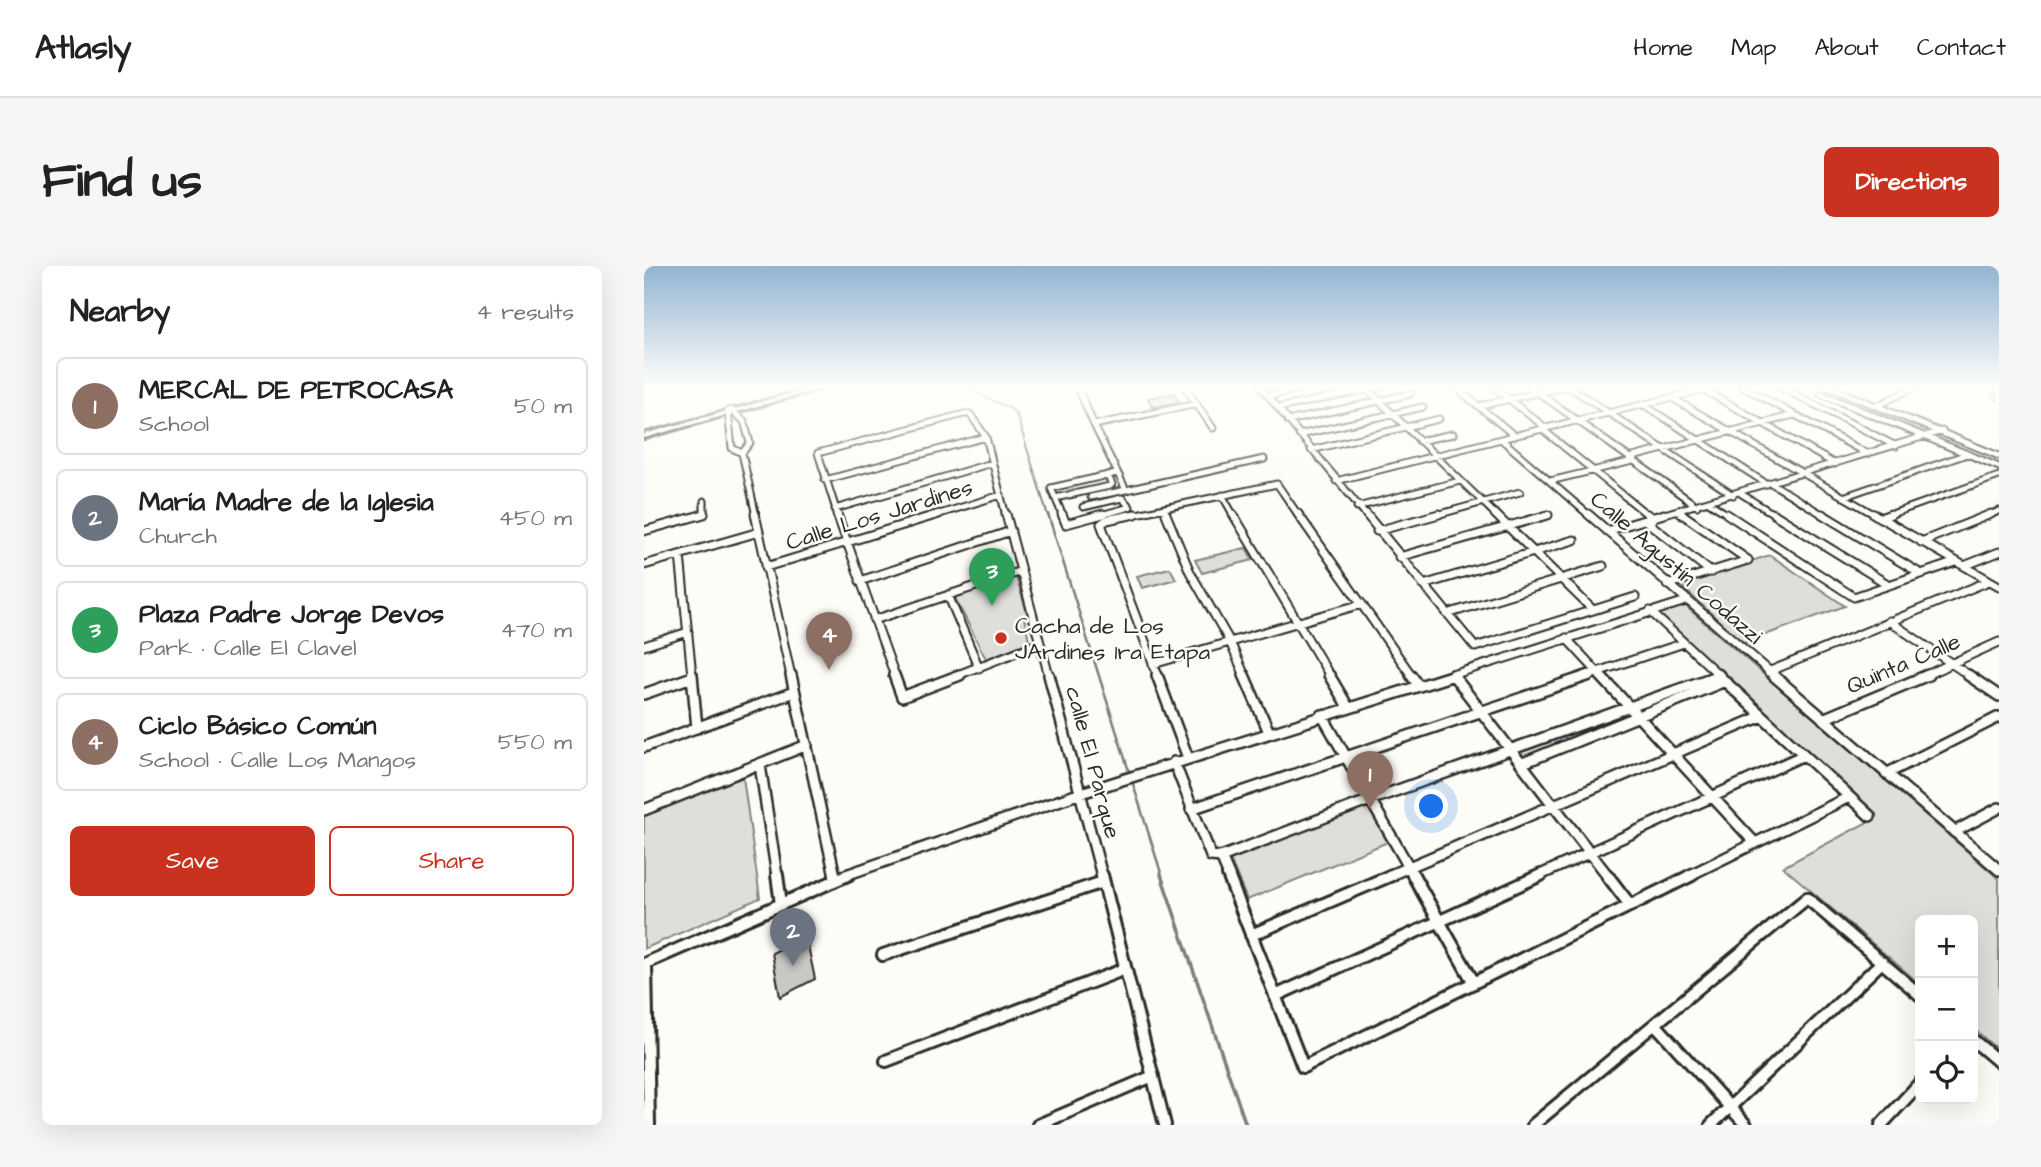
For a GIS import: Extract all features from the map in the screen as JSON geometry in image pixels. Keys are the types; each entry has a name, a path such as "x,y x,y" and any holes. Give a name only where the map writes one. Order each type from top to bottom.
{"main road":[{"path":"644,435 680,426"},
{"path":"644,435 684,426"}],"street":[{"path":"730,426 732,448 742,453"},
{"path":"742,453 750,443 745,426"},
{"name":"calle El Parque","path":"825,480 818,453 923,426"},
{"name":"calle El Parque","path":"978,426 986,437 1041,643 1165,1125"},
{"path":"1095,426 1126,490"},
{"path":"1292,426 1475,647 1635,597"},
{"path":"1299,435 1338,426"},
{"path":"1311,450 1409,426"},
{"path":"1503,426 1515,436"},
{"path":"1541,426 1711,572"},
{"path":"1337,483 1555,426"},
{"path":"1585,426 1697,506"},
{"path":"1628,426 1889,585"},
{"path":"1676,426 1921,574"},
{"path":"1721,426 1999,586"},
{"path":"1550,481 1751,426"},
{"path":"1767,426 1835,464"},
{"path":"1815,426 1868,454"},
{"path":"1857,426 1896,446"},
{"path":"1898,426 1999,467"},
{"path":"1929,426 1999,456"},
{"path":"1405,427 1593,610"},
{"path":"1607,531 1710,503 1942,431"},
{"path":"1419,441 1453,434"},
{"path":"986,437 825,480 902,697 1041,643"},
{"name":"Calle Agustín Codazzi","path":"1501,439 1768,673 1999,870"},
{"path":"742,453 836,879"},
{"path":"1843,497 1967,454"},
{"path":"1091,497 1264,459"},
{"path":"835,509 992,463"},
{"path":"1083,507 1122,498 1130,506 1065,523 1052,487 1117,473"},
{"path":"1055,498 1112,485 1107,475"},
{"path":"1880,519 1999,476"},
{"path":"1357,507 1460,481"},
{"path":"1188,758 1101,524 1273,483 1279,485 1418,685"},
{"path":"1377,531 1520,492"},
{"path":"1079,493 1087,519"},
{"name":"Calle Los Jardines","path":"766,567 845,540 1001,495"},
{"path":"1222,495 1348,707"},
{"path":"644,531 704,514 704,501"},
{"path":"1710,503 1854,597 1956,562"},
{"path":"1164,508 1191,572 1230,642 1269,732"},
{"path":"1921,542 1999,510"},
{"path":"1667,585 1748,560 1678,511"},
{"path":"1399,557 1548,515"},
{"path":"860,581 1011,531"},
{"path":"644,565 759,532"},
{"path":"1423,585 1574,540"},
{"path":"680,555 697,728"},
{"path":"1964,566 1997,555"},
{"path":"1447,614 1604,566"},
{"path":"874,620 1021,570"},
{"path":"1768,673 1989,581"},
{"path":"948,595 979,668"},
{"path":"649,1125 645,964 836,879 1081,793 1686,601"},
{"path":"1153,664 1362,604"},
{"path":"1650,611 1870,816"},
{"path":"1889,621 1999,696"},
{"path":"644,646 688,632"},
{"path":"1566,638 1755,843"},
{"name":"Quinta Calle","path":"1823,719 1999,642"},
{"path":"1191,808 1684,643"},
{"path":"1453,674 1630,905"},
{"path":"644,694 692,677"},
{"path":"1174,762 1211,856 1222,857 1511,748 1722,678"},
{"path":"1523,763 1639,717 1722,678"},
{"path":"644,747 794,692"},
{"path":"1322,715 1474,983"},
{"path":"1251,935 1762,716"},
{"path":"1886,774 1999,717"},
{"path":"644,810 807,746"},
{"path":"1275,996 1804,755"},
{"path":"760,765 781,904"},
{"path":"1222,857 1303,1067 1849,797"},
{"path":"1954,832 1999,808"},
{"path":"883,955 1103,882"},
{"path":"1533,1125 1807,898 1915,991"},
{"path":"1711,1125 1882,962"},
{"path":"886,1061 1125,969"},
{"path":"1656,1025 1746,1125"},
{"path":"1974,1041 1999,1062"},
{"path":"1038,1125 1153,1076"},
{"path":"1881,1125 1915,1088"}],"shaded area":[{"path":"1246,548 1253,560 1202,573 1195,560"},
{"path":"1770,555 1845,606 1743,643 1679,584"},
{"path":"1170,568 1176,579 1142,588 1137,576"},
{"path":"1015,574 1028,616 1024,617 1029,640 986,659 954,596"},
{"path":"1683,604 1999,879 1999,1051 1978,1032 1978,915 1915,915 1915,980 1783,867 1877,817 1657,612"},
{"path":"1629,711 1633,716 1524,758 1519,750"},
{"path":"743,777 760,898 644,949 644,815"},
{"path":"1368,804 1388,842 1247,900 1229,856"}],"building":[{"path":"806,936 815,979 780,997 772,953"}],"waterway":[{"path":"1020,426 1048,516"},
{"path":"1048,514 1162,876"},
{"path":"1161,875 1246,1125"}],"place":[{"name":"Plaza Padre Jorge Devos","path":"992,606"},
{"name":"Cacha de Los JArdines 1ra Etapa","path":"1001,638"},
{"name":"Ciclo Básico Común","path":"829,670"},
{"name":"MERCAL DE PETROCASA","path":"1370,809"},
{"name":"María Madre de la Iglesia","path":"793,966"}]}
